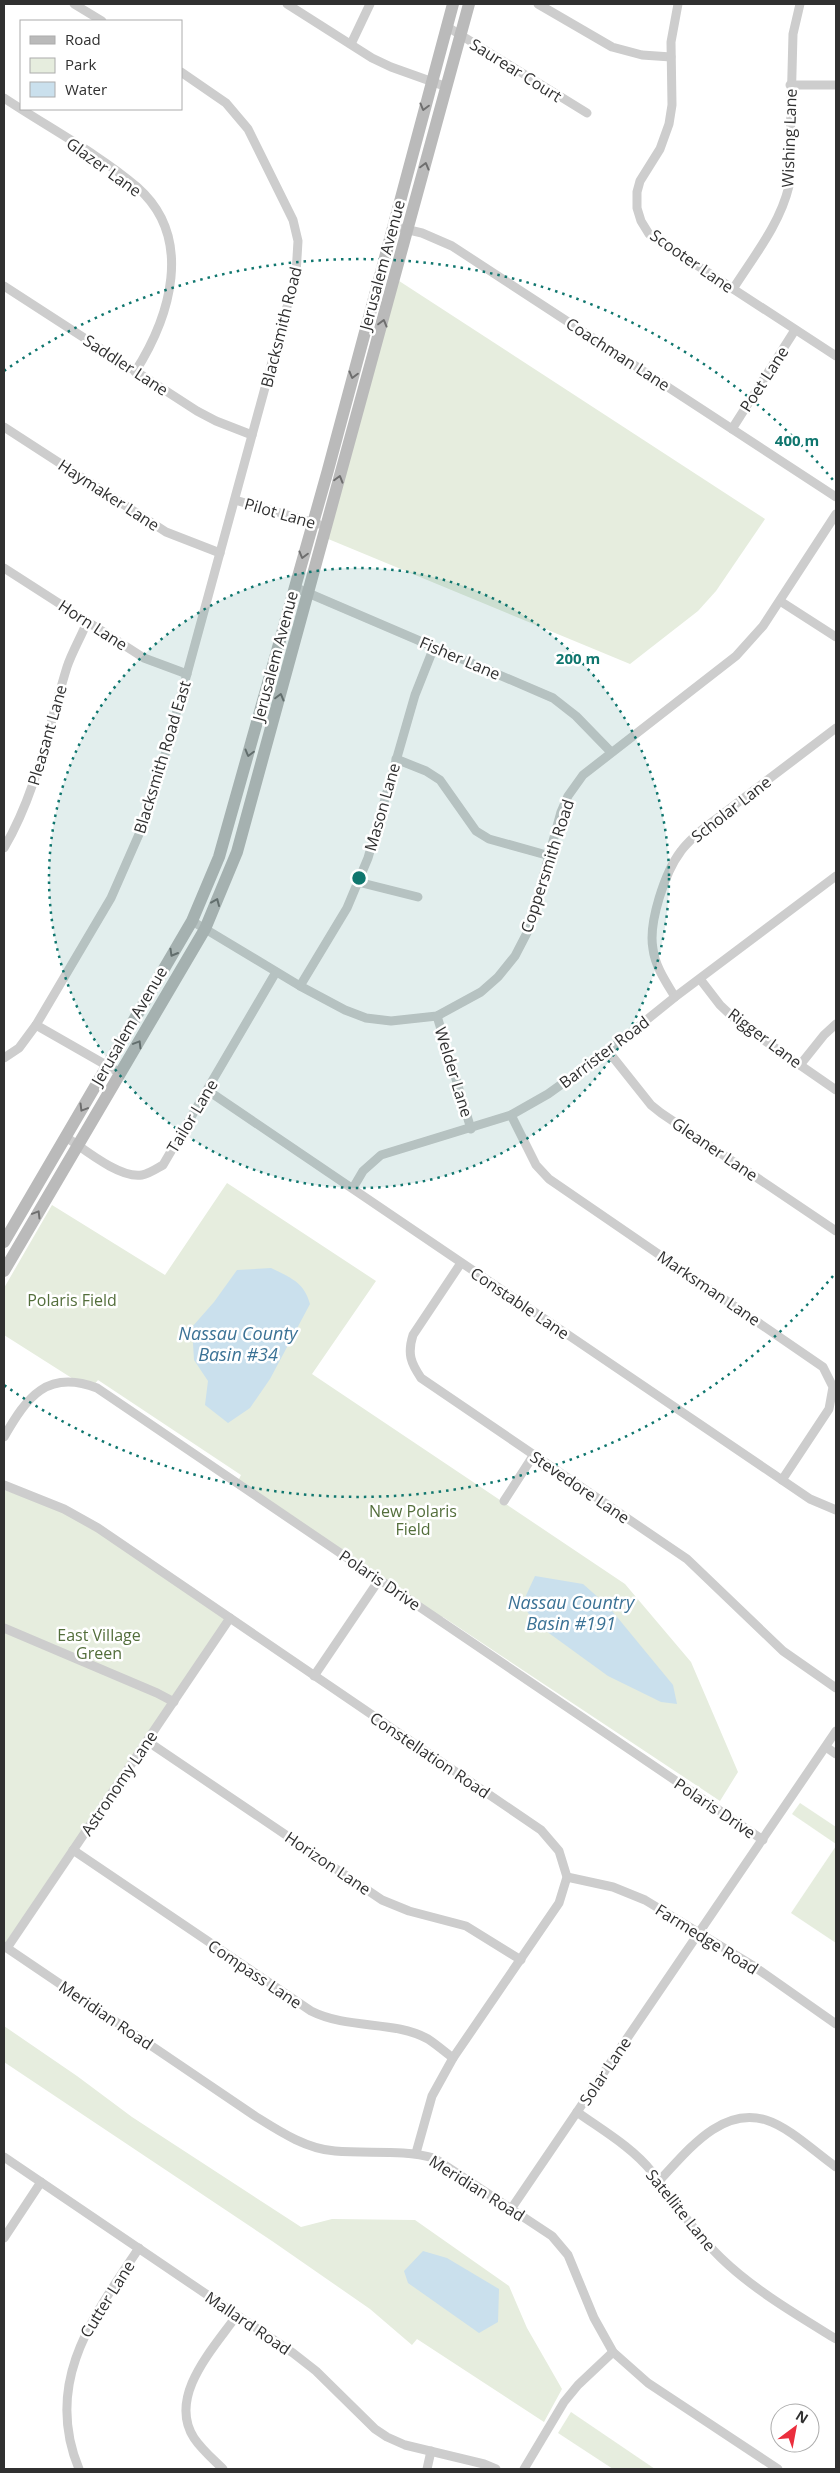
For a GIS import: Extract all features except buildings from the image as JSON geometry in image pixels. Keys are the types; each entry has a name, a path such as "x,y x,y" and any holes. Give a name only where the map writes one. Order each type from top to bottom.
{"main road":[{"name":"Jerusalem Avenue","path":"6,1235 66,1137 192,921 219,857 453,4"},
{"name":"Jerusalem Avenue","path":"4,1271 205,929 237,852 469,4"},
{"path":"256,727 271,731"}],"street":[{"path":"74,4 100,20"},
{"path":"287,4 391,68 447,87"},
{"path":"351,44 370,4"},
{"name":"Scooter Lane","path":"678,4 672,35 669,124 660,149 640,181 637,192 637,208 641,221 649,234 836,356"},
{"name":"Wishing Lane","path":"733,289 774,225 785,204 791,171 790,85 792,34 800,4"},
{"path":"542,5 612,47 642,55 671,57"},
{"name":"Saurear Court","path":"446,26 587,113"},
{"name":"Blacksmith Road","path":"182,73 218,96 240,117 288,208 298,241 296,274 234,500"},
{"path":"790,85 836,85"},
{"name":"Glazer Lane","path":"4,98 20,108"},
{"name":"Glazer Lane","path":"22,110 120,174 138,188 159,215 167,231 172,255 173,274 156,337 135,372"},
{"name":"Coachman Lane","path":"392,226 408,229 452,246 836,497"},
{"name":"Saddler Lane","path":"4,286 197,411 216,421 252,435"},
{"name":"Poet Lane","path":"732,429 795,330"},
{"name":"Haymaker Lane","path":"4,428 166,532 220,553"},
{"name":"Pilot Lane","path":"234,500 326,526"},
{"name":"Blacksmith Road East","path":"36,1025 111,898 126,867 158,780 234,500"},
{"name":"Coppersmith Road","path":"192,921 332,1004 366,1018 390,1021 437,1016 481,992 498,977 515,956 529,929 561,812 568,796 583,775 736,656 763,626 836,514"},
{"name":"Horn Lane","path":"4,568 144,658 187,674"},
{"name":"Fisher Lane","path":"294,587 553,698 576,716 612,752"},
{"path":"780,601 836,637"},
{"name":"Pleasant Lane","path":"4,848 30,793 68,665 87,622"},
{"name":"Mason Lane","path":"300,986 347,908 368,858 415,695 434,647"},
{"name":"Scholar Lane","path":"675,998 662,976 652,942 657,910 668,872 680,851 700,832 836,728"},
{"path":"396,759 426,771 440,780 476,831 489,838 550,856"},
{"name":"Barrister Road","path":"353,1188 363,1171 381,1155 511,1115 548,1094 608,1051 836,876"},
{"path":"358,882 418,897"},
{"name":"Tailor Lane","path":"66,1137 116,1170 132,1176 142,1176 163,1165 276,972"},
{"name":"Rigger Lane","path":"700,979 720,1005 738,1022 836,1090"},
{"name":"Welder Lane","path":"437,1016 471,1128"},
{"path":"800,1065 824,1035 836,1024"},
{"path":"4,1058 19,1048 36,1025 120,1074"},
{"name":"Gleaner Lane","path":"608,1051 651,1105 661,1113 836,1231"},
{"name":"Constable Lane","path":"207,1090 810,1499 836,1510"},
{"name":"Marksman Lane","path":"511,1115 536,1165 549,1179 823,1367 833,1387 829,1409 782,1480"},
{"path":"6,1235 21,1241"},
{"name":"Stevedore Lane","path":"461,1263 412,1335 409,1349 410,1358 422,1378 533,1456 687,1559 783,1651 836,1688"},
{"name":"Polaris Drive","path":"4,1437 21,1407 33,1394 61,1382 84,1383 105,1394 762,1840"},
{"path":"504,1501 533,1456"},
{"name":"Constellation Road","path":"4,1484 64,1509 98,1528 541,1830 559,1851 567,1876"},
{"path":"314,1676 379,1580"},
{"name":"Astronomy Lane","path":"5,1947 74,1850 230,1618"},
{"path":"4,1628 157,1692 174,1702"},
{"name":"Solar Lane","path":"511,2209 836,1731"},
{"name":"Horizon Lane","path":"147,1741 382,1900 409,1911 466,1926 521,1960"},
{"path":"826,1747 836,1754"},
{"name":"Compass Lane","path":"74,1850 311,2011 350,2024 404,2030 427,2039 453,2058"},
{"path":"416,2153 432,2096 453,2058 559,1903 567,1876"},
{"name":"Farmedge Road","path":"567,1876 631,1893 752,1966 836,2024"},
{"name":"Meridian Road","path":"5,1947 254,2116 285,2135 333,2151 416,2153 434,2158 552,2236 568,2255 594,2318 613,2352 648,2383 778,2469"},
{"name":"Satellite Lane","path":"577,2112 623,2144 651,2171 695,2232 722,2259 749,2281 836,2339"},
{"path":"658,2182 696,2142 714,2128 739,2118 766,2120 783,2129 836,2167"},
{"name":"Mallard Road","path":"4,2157 316,2370 375,2429 405,2445 484,2464 496,2469"},
{"path":"4,2238 41,2182"},
{"name":"Cutter Lane","path":"79,2469 71,2440 68,2418 68,2394 74,2362 91,2320 139,2248"},
{"path":"223,2469 194,2438 186,2417 186,2406 191,2384 237,2315"},
{"path":"524,2469 564,2402 578,2385 613,2352"},
{"path":"426,2469 431,2451"}],"green space":[{"path":"393,277 765,519 716,591 698,611 630,664 321,536"},
{"path":"227,1183 376,1281 312,1374 625,1584 691,1662 738,1772 720,1801 443,1617 442,1619 238,1481 241,1475 98,1380 93,1386 78,1382 4,1335 4,1288 52,1205 165,1275"},
{"name":"East Village Green","path":"4,1490 65,1510 230,1620 4,1945"},
{"path":"800,1803 836,1827 836,1844 792,1814"},
{"path":"836,1846 836,1943 791,1913"},
{"path":"4,2026 77,2076 132,2117 301,2227 332,2219 415,2220 509,2286 527,2328 562,2389 544,2422 417,2339 412,2345 370,2309 272,2241 4,2062"},
{"path":"571,2412 655,2469 613,2469 558,2433"}],"water":[{"name":"Nassau County Basin #34","path":"271,1268 296,1282 304,1290 310,1304 270,1379 250,1408 228,1423 205,1405 208,1381 194,1360 192,1327 214,1302 237,1270"},
{"name":"Nassau Country Basin #191","path":"535,1576 583,1584 608,1606 673,1685 677,1704 661,1702 608,1676 535,1623 522,1604"},
{"path":"423,2251 447,2258 499,2289 498,2322 479,2333 408,2283 404,2271"}],"park label":[{"name":"Polaris Field","path":"72,1300"},
{"name":"New Polaris Field","path":"413,1520"}]}
